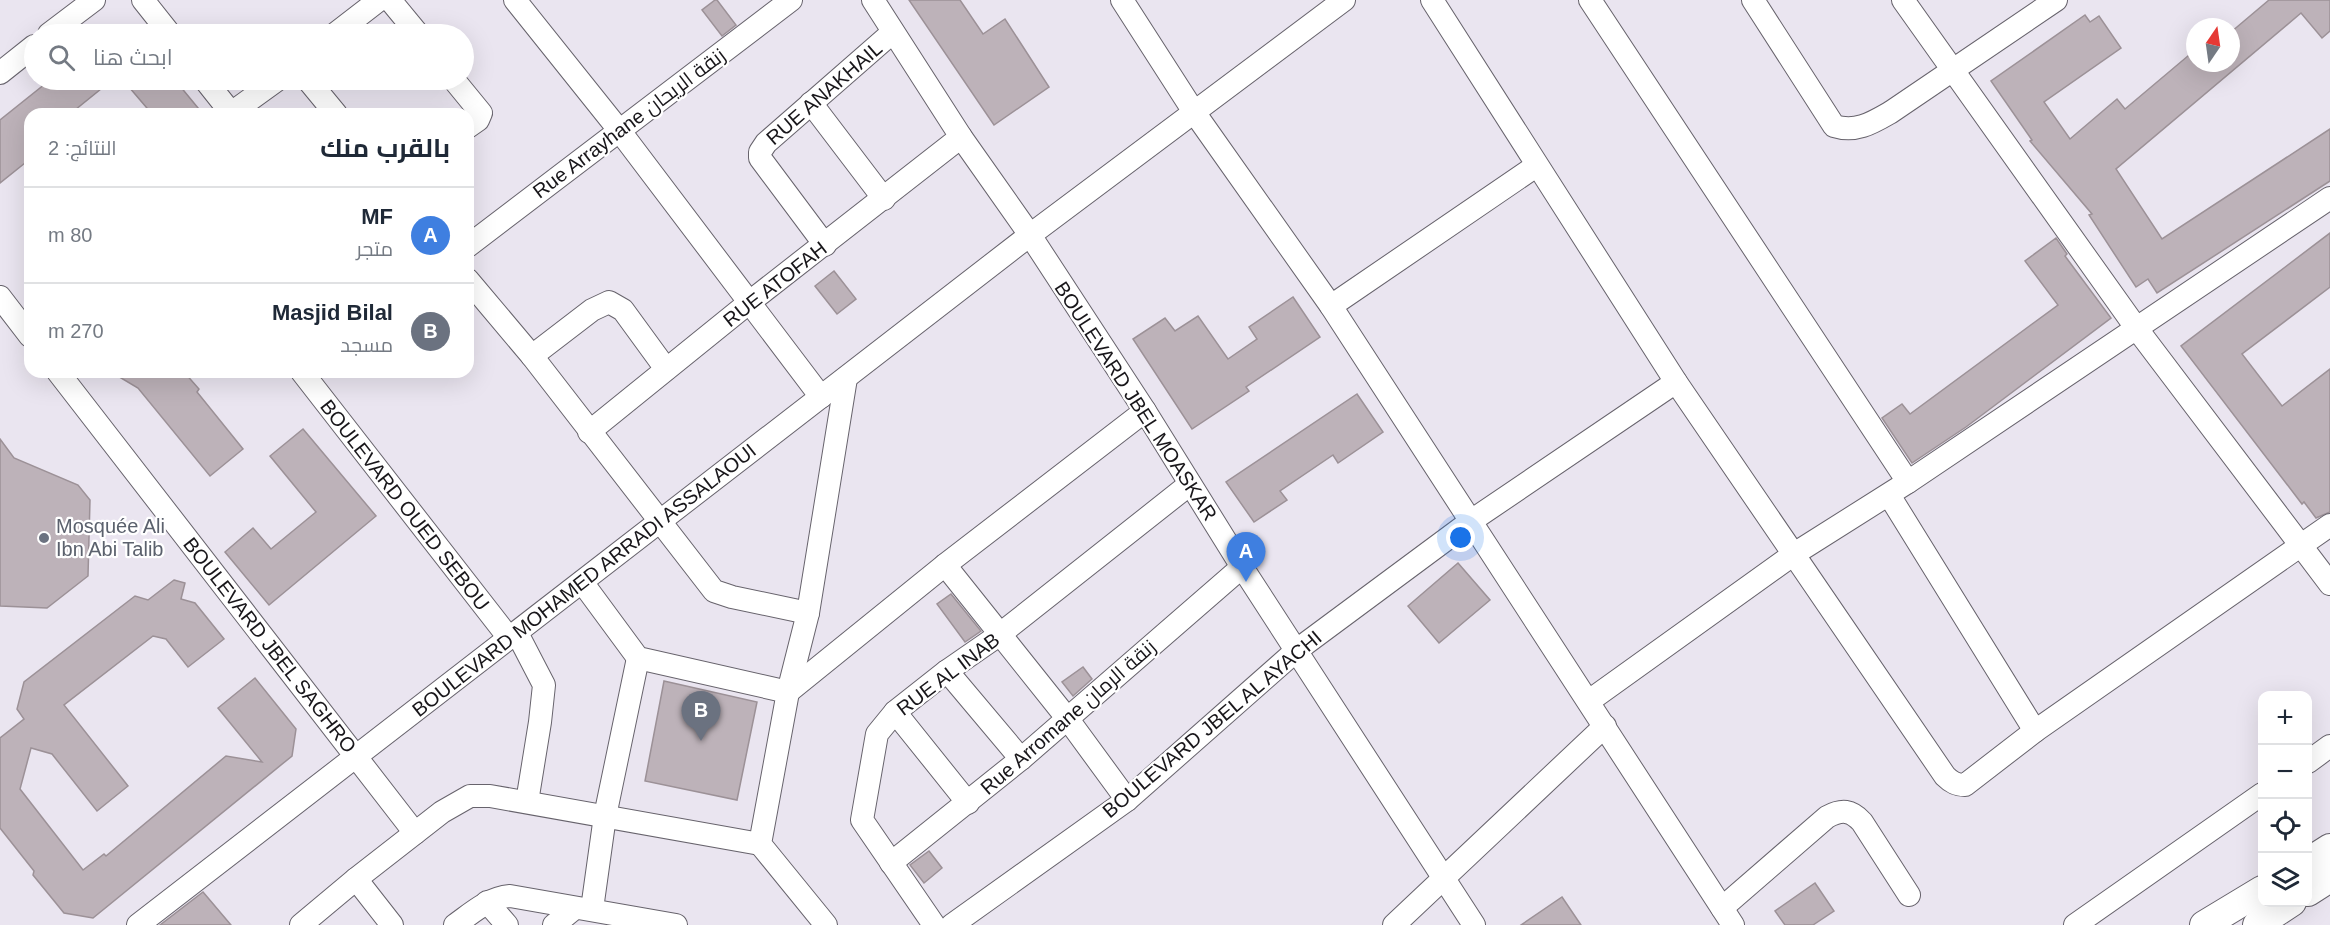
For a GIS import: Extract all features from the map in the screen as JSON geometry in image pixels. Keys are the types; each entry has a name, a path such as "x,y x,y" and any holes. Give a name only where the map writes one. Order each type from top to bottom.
{"main road":[{"path":"2312,859 2330,848"},
{"path":"2312,889 2330,878"},
{"path":"2204,925 2258,892"},
{"path":"2257,925 2286,907"}],"street":[{"path":"62,24 94,0"},
{"path":"143,0 162,24"},
{"path":"348,24 379,0"},
{"path":"390,0 410,24"},
{"path":"514,0 619,130 822,397"},
{"name":"Rue Arrayhane زنقة الريحان","path":"474,241 791,0"},
{"name":"BOULEVARD JBEL MOASKAR","path":"873,0 961,137 1030,235 1145,411 1242,567 1474,925"},
{"path":"1122,0 1194,112 1332,306 1728,916 1827,817 1839,810 1853,812 1862,822 1909,895"},
{"name":"BOULEVARD MOHAMED ARRADI ASSALAOUI","path":"138,925 1030,235 1344,0"},
{"path":"1432,0 1676,382 1944,776 1951,782 1965,785 2035,731 2330,525"},
{"path":"1590,0 1908,482"},
{"path":"1753,0 1834,126 1851,129 1875,121 2056,0"},
{"path":"1903,0 2137,330 2330,584"},
{"name":"RUE ANAKHAIL","path":"825,245 760,155 766,143 893,32"},
{"path":"0,73 24,54"},
{"path":"213,90 226,108"},
{"path":"239,108 263,90"},
{"path":"316,90 331,108"},
{"path":"462,90 481,113 474,123"},
{"path":"811,103 884,199"},
{"name":"RUE ATOFAH","path":"589,432 961,137"},
{"path":"1332,306 1536,166"},
{"path":"1589,701 1794,554 1889,495 2330,198"},
{"path":"474,286 532,356 714,591 808,613"},
{"path":"0,297 24,328"},
{"path":"532,356 592,310 609,302 623,310 666,369"},
{"name":"BOULEVARD JBEL SAGHRO","path":"63,378 415,833"},
{"name":"BOULEVARD OUED SEBOU","path":"308,378 513,635 544,685 527,802"},
{"path":"760,844 788,692 808,613 846,378"},
{"name":"BOULEVARD JBEL AL AYACHI","path":"952,925 1127,800 1297,650 1471,521 1676,382"},
{"path":"788,692 945,565 1145,411"},
{"name":"RUE AL INAB","path":"934,925 862,820 877,734 895,712 947,671 999,635 1191,484"},
{"path":"1889,495 2035,731"},
{"path":"945,565 1067,718 1127,800"},
{"name":"Rue Arromane زنقة الرمان","path":"891,863 1021,759 1242,567"},
{"path":"582,582 638,658 788,692"},
{"path":"554,925 584,908 638,658"},
{"path":"947,671 1021,759"},
{"path":"895,712 968,803"},
{"path":"1394,925 1605,726"},
{"path":"2312,759 2330,746"},
{"path":"301,925 442,812 470,796 490,796 760,844 826,925"},
{"path":"2075,925 2258,797"},
{"path":"356,879 392,925"},
{"path":"455,925 487,902 498,897 510,896 676,925"},
{"path":"487,902 507,925"}],"building":[{"path":"715,0 736,25 722,36 702,10"},
{"path":"909,0 960,0 983,34 1005,19 1049,87 994,125"},
{"path":"2269,0 2330,0 2330,31 2322,38 2301,13 2240,64 2240,24"},
{"path":"2085,15 2090,22 2099,16 2121,48 2044,102 2070,139 2117,99 2125,109 2186,58 2186,72 2231,72 2116,169 2162,239 2330,129 2330,181 2157,293 2148,279 2136,287 2089,215 2092,214 2030,141 2032,140 1991,81"},
{"path":"38,90 100,90 77,108 24,108 24,164 0,183 0,120"},
{"path":"132,90 183,90 198,108 147,108"},
{"path":"2330,233 2330,287 2242,354 2282,406 2330,369 2330,512 2316,518 2304,502 2302,504 2181,346"},
{"path":"2056,238 2067,254 2065,256 2111,318 1966,427 1912,463 1882,418 1902,404 1910,414 2058,305 2025,261"},
{"path":"834,271 856,299 837,314 815,286"},
{"path":"1293,297 1320,337 1246,387 1249,391 1192,429 1133,339 1165,318 1175,331 1198,316 1228,359 1257,339 1249,327"},
{"path":"121,378 189,378 199,389 197,392 243,449 210,476 138,388"},
{"path":"1357,394 1383,432 1338,463 1333,455 1280,491 1287,500 1254,522 1226,482"},
{"path":"303,429 376,516 269,605 225,552 253,528 271,549 316,512 270,456"},
{"name":"Mosquée Ali Ibn Abi Talib","path":"0,439 14,458 78,485 90,500 88,576 47,608 0,606"},
{"path":"1458,563 1490,600 1439,643 1408,606"},
{"path":"174,580 185,583 181,599 195,603 224,639 188,667 166,639 153,636 64,705 128,786 97,811 52,754 31,748 20,789 83,870 104,854 106,856 226,756 262,762 218,708 255,678 296,729 292,756 93,918 64,913 33,875 34,871 0,828 0,738 24,719 17,709 24,682 135,596 148,600"},
{"path":"951,594 981,631 965,642 937,604"},
{"path":"1083,667 1092,679 1073,696 1062,682"},
{"path":"664,681 757,702 737,800 645,781"},
{"path":"929,851 942,868 924,883 910,865"},
{"path":"1815,883 1834,911 1813,925 1785,925 1775,911"},
{"path":"203,892 231,925 160,925"},
{"path":"1562,897 1581,925 1521,925"}],"place":[{"name":"Mosquée Ali Ibn Abi Talib","path":"44,538"},
{"name":"MF","path":"1246,582"},
{"name":"Masjid Bilal","path":"701,741"}]}
